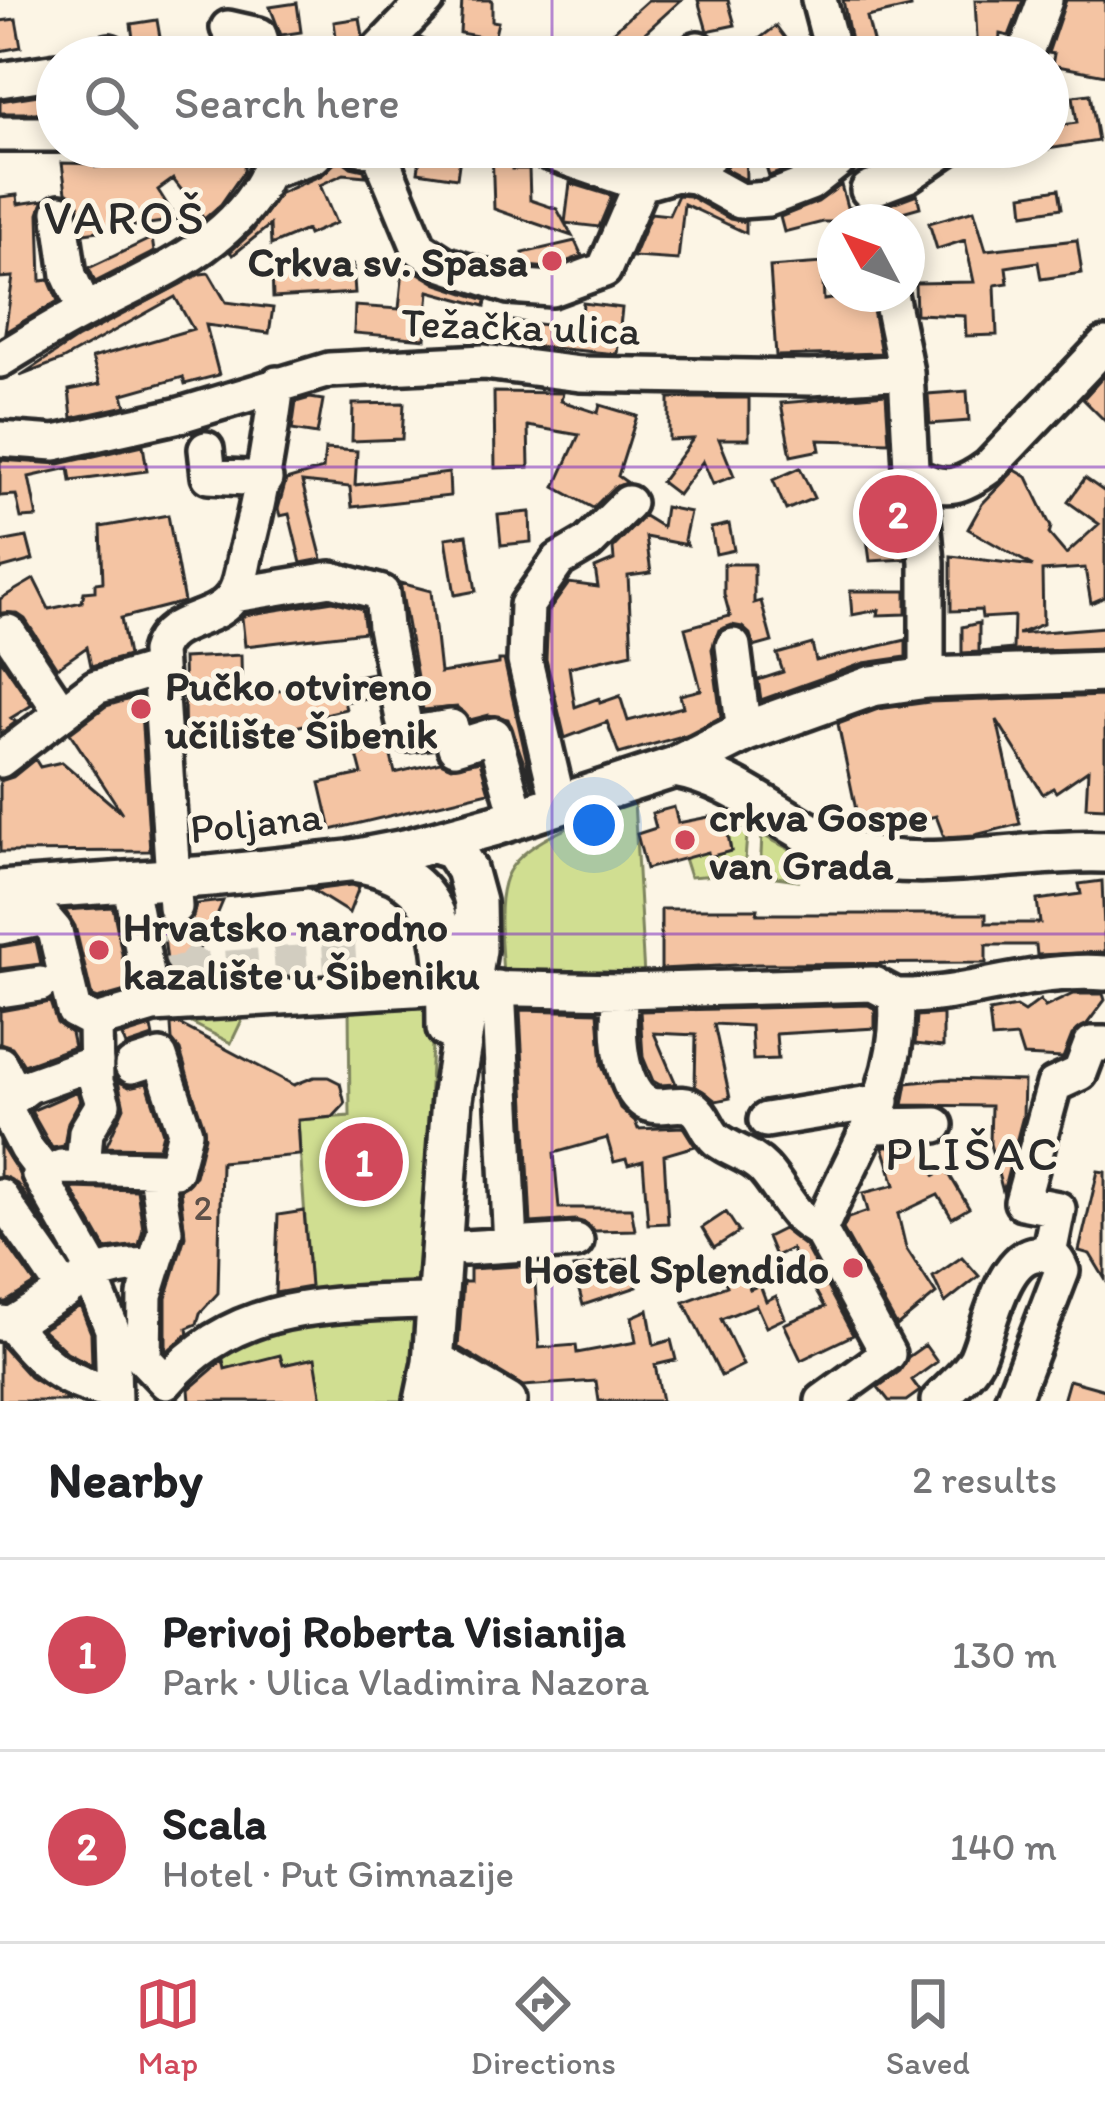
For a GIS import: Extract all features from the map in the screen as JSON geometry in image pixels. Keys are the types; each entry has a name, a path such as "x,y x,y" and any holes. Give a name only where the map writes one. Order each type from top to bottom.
{"main road":[{"name":"Poljana","path":"0,891 174,892 451,842 675,767 741,734 841,695 927,678 1105,672"},
{"path":"741,734 729,752 728,767 742,791"},
{"path":"675,767 704,772 861,856 901,860 1104,843"},
{"path":"475,902 502,847 539,812"},
{"path":"451,842 466,869 475,902 485,988 452,1099"},
{"path":"451,842 440,922 452,1099 429,1383 474,1401"},
{"name":"Poljana","path":"348,861 377,866 401,879 423,896 440,922"}],"street":[{"path":"392,36 427,0"},
{"path":"819,0 829,36"},
{"path":"1032,36 1045,0"},
{"path":"229,28 259,36"},
{"path":"0,80 36,74"},
{"path":"0,134 36,134"},
{"path":"0,360 85,310 195,255 260,190 261,168"},
{"path":"386,168 419,248 444,264 509,286 552,289 604,270 641,184"},
{"path":"594,168 641,184 676,174 695,176 740,201 768,199 810,183 829,168"},
{"path":"695,176 701,168"},
{"path":"864,168 872,204"},
{"path":"874,204 918,168"},
{"path":"60,212 69,275 85,310"},
{"path":"894,312 906,372 911,466 917,477 927,562 927,678"},
{"path":"917,477 949,489 969,482 1105,345"},
{"name":"Težačka ulica","path":"0,439 55,443 180,415 329,370 484,362 580,374 810,378 906,372"},
{"path":"235,595 265,479 277,384"},
{"path":"206,448 209,476 265,479"},
{"path":"539,812 525,661 527,605 559,560 587,543 628,503"},
{"path":"174,892 157,669 161,640 178,626 206,618 235,595 331,579 382,593 406,734 451,727 455,747 494,734 539,812"},
{"path":"8,632 62,713"},
{"path":"733,646 741,734"},
{"path":"0,760 95,687 157,669"},
{"path":"133,896 148,1006"},
{"path":"0,927 44,919 56,932 68,979 54,985 0,990"},
{"path":"510,1234 485,988 621,991 873,984 896,996 928,997 1076,970 1105,973"},
{"path":"54,985 74,1011 95,1022 148,1006 429,988"},
{"path":"621,991 622,1051 630,1085 641,1100 654,1108 687,1105 698,1111 712,1136 765,1170 801,1222 820,1230 888,1354 823,1401"},
{"path":"820,1230 876,1114 898,1033 896,996"},
{"path":"83,1168 86,1132 104,1104 91,1070 95,1022"},
{"path":"1049,1254 1058,1209 1022,1202 1054,1084 1080,1073 1091,1044 1105,1045"},
{"path":"0,1172 37,1163 175,1170 185,1132 160,1057 132,1066"},
{"path":"0,1064 6,1107 37,1163 83,1280 112,1329 138,1389"},
{"path":"6,1107 91,1070"},
{"path":"766,1120 876,1114 936,1125"},
{"path":"138,1389 145,1295 165,1231 155,1169"},
{"path":"0,1196 34,1249 83,1280"},
{"path":"464,1248 510,1234 576,1241"},
{"path":"938,1401 975,1363 997,1300 1017,1263 1032,1253 1049,1254 1062,1271 1012,1401"},
{"path":"152,1266 130,1264 83,1280 9,1336 48,1368 86,1387 138,1389 218,1336 307,1306 421,1301"},
{"path":"429,1383 447,1365 509,1401"}],"green space":[{"path":"634,802 644,976 503,977 500,905 511,867 540,842"},
{"path":"727,812 747,835 744,873 690,877 684,858 706,847 710,857 731,851"},
{"path":"762,835 806,858 799,880 760,875"},
{"path":"429,1000 434,1005 417,1343 406,1401 322,1401 314,1358 283,1365 280,1356 225,1369 220,1350 310,1287 298,1120 350,1116 349,1003"},
{"path":"243,1010 231,1043 172,1013"}],"building":[{"path":"462,0 492,0 492,21 498,22 495,36 460,33"},
{"path":"648,0 681,0 641,36 608,36"},
{"path":"698,0 728,0 735,25 707,31"},
{"path":"843,0 910,0 911,7 867,17 872,36 850,36"},
{"path":"975,0 1023,0 1009,36 977,36"},
{"path":"1066,0 1105,0 1105,75 1069,68 1069,36 1054,36"},
{"path":"297,3 301,32 281,35 270,7"},
{"path":"360,18 363,36 336,36 334,22"},
{"path":"16,19 21,47 0,51 0,21"},
{"path":"157,20 160,36 133,36 131,24"},
{"path":"776,26 784,36 763,36"},
{"path":"1090,94 1098,141 1069,146 1069,124 1077,123 1073,96"},
{"path":"36,95 36,113 0,113 0,101"},
{"path":"63,168 244,168 221,204 204,219 173,179 158,190 177,220 84,233 77,200 66,192"},
{"path":"329,168 355,168 364,170 366,176 344,174 320,185 336,223 271,245 270,225 233,255 230,252 252,232 280,193"},
{"path":"419,168 458,168 457,178 418,172"},
{"path":"493,168 529,169 530,200 557,209 572,236 494,209"},
{"path":"746,168 746,180 725,169"},
{"path":"767,168 792,168 769,176"},
{"path":"570,183 612,196 599,227 565,223"},
{"path":"841,185 846,204 817,204 817,224 784,232 780,217 818,202"},
{"path":"1059,189 1062,208 1024,214 1022,195"},
{"path":"917,194 919,204 890,204"},
{"path":"17,195 18,204 44,200 39,214 41,281 49,280 58,301 5,332 13,277 0,278 0,197"},
{"path":"678,195 746,222 746,233 684,204 678,260 633,257 651,213 669,215"},
{"path":"974,210 986,250 1077,240 1082,273 1041,279 1038,262 1006,267 1008,283 995,285 997,335 966,336 965,316 916,314 925,312 925,283 974,282 965,240 937,249 929,223"},
{"path":"152,238 154,252 95,282 89,268"},
{"name":"Crkva sv. Spasa","path":"575,241 582,256 549,268 526,266 523,253"},
{"path":"817,263 817,312 873,312 881,353 776,356 770,267"},
{"path":"353,264 355,293 273,298 272,269"},
{"path":"403,270 486,300 485,306 429,291 425,339 354,333 355,306 399,309"},
{"path":"209,273 226,302 273,308 269,333 206,325 219,375 185,384 183,377 123,394 126,406 72,418 69,390 100,384 92,358 193,329 175,297 62,360 20,376 76,339"},
{"path":"583,303 622,308 617,354 500,343 503,320 581,329"},
{"path":"1105,375 1105,421 1083,399"},
{"path":"967,391 969,421 930,424 928,394"},
{"path":"494,392 563,393 561,401 598,413 600,405 637,416 618,476 628,483 614,487 593,508 555,487 579,435 528,426 529,467 495,468"},
{"path":"886,394 889,442 818,440 820,450 791,456 781,403"},
{"path":"669,398 749,398 749,439 719,439 734,476 713,484 703,461 678,495 661,482 693,439 669,440"},
{"path":"323,400 317,434 292,430 296,402"},
{"path":"404,403 402,439 352,441 353,404"},
{"path":"143,445 147,471 71,481 69,468 29,477 37,517 21,518 16,495 0,496 0,460 59,464"},
{"path":"325,449 357,451 355,485 449,473 450,496 352,507 350,487 302,482 322,559 301,563 289,514 280,516 278,509 286,480 323,469"},
{"path":"800,468 814,498 786,510 773,480"},
{"path":"1015,470 1027,477 1051,527 1049,534 1066,554 1099,524 1068,502 1085,478 1105,492 1105,597 1091,603 1085,568 1042,571 1043,624 1018,634 1105,627 1105,648 980,652 1013,649 1014,616 982,618 981,610 951,611 951,556 1033,566 968,529 982,504"},
{"path":"897,492 906,559 870,561 866,531 885,530 882,493"},
{"path":"665,507 690,512 687,545 646,537 651,573 628,576 632,653 569,667 575,707 620,696 628,721 683,707 680,695 701,690 685,628 730,616 724,564 754,564 754,603 761,601 772,642 754,647 742,627 719,630 712,649 721,717 686,735 619,754 607,722 565,738 546,659 548,612 569,583 598,587 595,568 614,560 613,548 644,516 662,527"},
{"path":"530,512 531,542 501,545 498,515"},
{"path":"168,515 184,602 121,618 128,656 91,666 87,647 57,668 25,619 16,613 0,613 0,599 34,579 49,609 82,602 84,592 95,591 95,583 103,582 101,527"},
{"path":"729,524 734,550 716,554 711,528"},
{"path":"467,535 476,591 455,595 446,538"},
{"path":"27,537 33,560 0,569 0,542"},
{"path":"400,583 431,591 440,673 504,660 533,788 508,719 489,715 470,720 457,707 423,710"},
{"path":"850,591 906,591 906,614 878,615 879,610 852,615"},
{"path":"333,601 362,609 365,632 245,646 245,615"},
{"path":"979,623 979,652 962,653 962,627"},
{"path":"906,640 906,657 864,663 761,700 758,680 783,672 777,654 812,644 816,661"},
{"path":"241,655 242,698 373,673 377,696 344,702 346,709 317,716 316,722 271,733 269,724 185,744 183,658"},
{"path":"0,658 32,705 11,718 16,722 0,734"},
{"path":"140,696 150,851 0,852 0,781 35,759 40,767 62,762 122,813 70,733 106,706"},
{"path":"1105,696 1105,808 1086,807 1088,770 1056,792 1053,788 1043,794 997,720 1020,824 944,837 936,816 870,832 860,829 838,724 878,709 929,702"},
{"path":"389,748 395,773 440,762 451,767 480,761 489,792 331,830 320,783 362,774 357,755"},
{"name":"crkva Gospe van Grada","path":"674,807 678,823 724,814 731,851 709,857 708,852 646,869 637,834 656,828 652,813"},
{"path":"1102,881 1105,952 1037,955 1036,945 986,945 986,963 661,969 661,909 986,914 986,923 1040,923 1037,900 1081,894 1079,884"},
{"path":"359,887 349,913 312,890"},
{"path":"223,901 209,934 182,974 169,976 162,923 175,928 186,925 196,904"},
{"path":"113,907 129,990 97,999 92,997 75,926 65,910"},
{"path":"36,941 41,964 0,969 0,947"},
{"path":"1073,994 1103,994 1105,1000 1072,1035 1063,1058 1023,1056 1017,1037 992,1039 989,1012 1016,1007 1024,1012 1040,1000 1045,1007"},
{"path":"50,1002 57,1023 71,1033 74,1047 24,1065 12,1047 0,1043 0,1011"},
{"path":"868,1005 875,1009 875,1028 776,1034 778,1059 753,1060 751,1026 714,1024 730,1098 716,1101 695,1086 696,1035 654,1033 676,1084 653,1081 643,1057 640,1011"},
{"path":"520,1010 598,1012 602,1066 620,1108 638,1129 683,1127 695,1146 664,1155 668,1223 648,1224 643,1161 614,1162 607,1138 554,1153 559,1208 631,1208 635,1230 594,1231 575,1220 531,1223"},
{"path":"943,1014 943,1047 915,1044 917,1016"},
{"path":"179,1024 294,1085 328,1077 340,1083 345,1104 333,1117 298,1120 300,1155 221,1162 218,1293 200,1313 197,1324 187,1328 188,1334 166,1352 166,1298 185,1236 180,1190 195,1176 205,1136 180,1050 172,1040 171,1025"},
{"path":"151,1027 153,1037 126,1046 122,1036"},
{"path":"118,1081 129,1087 147,1083 163,1133 159,1148 106,1147 124,1107"},
{"path":"1024,1081 1023,1116 1003,1192 990,1144 991,1106 903,1105 907,1083"},
{"path":"77,1091 80,1101 68,1122 64,1146 52,1148 31,1111"},
{"path":"0,1143 38,1214 17,1184 0,1175"},
{"path":"924,1146 935,1175 946,1169 969,1208 952,1218 938,1195 898,1214 906,1248 936,1294 897,1326 843,1229 848,1218 868,1211 863,1193 895,1185 883,1147"},
{"path":"1098,1171 1105,1172 1105,1279 1090,1254 1079,1251"},
{"path":"71,1188 137,1190 143,1229 139,1245 106,1249"},
{"path":"304,1211 310,1287 275,1293 278,1215"},
{"path":"726,1212 739,1232 714,1248 702,1228"},
{"path":"783,1229 805,1246 853,1335 801,1360 784,1324 825,1307 791,1249 775,1256 767,1237"},
{"path":"0,1234 35,1284 6,1302 0,1302"},
{"path":"962,1257 979,1276 945,1303 933,1277"},
{"path":"630,1258 637,1287 583,1305 573,1268"},
{"path":"534,1265 539,1348 576,1345 577,1353 636,1342 632,1317 648,1310 654,1345 671,1340 676,1360 655,1365 662,1401 599,1401 596,1381 523,1386 458,1347 463,1282 470,1282 470,1269"},
{"path":"741,1269 750,1289 760,1285 766,1301 776,1296 785,1318 766,1327 756,1305 721,1319 743,1365 721,1376 684,1302 727,1286 723,1277"},
{"path":"80,1306 91,1333 92,1365 67,1352 42,1329"},
{"path":"0,1344 30,1377 70,1401 0,1401"},
{"path":"925,1345 937,1362 912,1380 920,1391 906,1401 889,1401 878,1387"},
{"path":"280,1355 283,1365 315,1358 322,1401 190,1401 189,1389 223,1360 225,1369"},
{"path":"1069,1380 1105,1390 1105,1401 1063,1401"}],"tunnel":[{"path":"175,907 181,956 199,969 370,957"}],"place":[{"name":"Crkva sv. Spasa","path":"552,261"},
{"name":"Scala","path":"898,514"},
{"name":"Pučko otvireno učilište Šibenik","path":"141,709"},
{"name":"crkva Gospe van Grada","path":"685,840"},
{"name":"Hrvatsko narodno kazalište u Šibeniku","path":"99,950"},
{"name":"Perivoj Roberta Visianija","path":"364,1162"},
{"name":"Hostel Splendido","path":"853,1268"}],"district":[{"name":"VAROŠ","path":"125,217"},
{"name":"PLIŠAC","path":"973,1153"}]}
